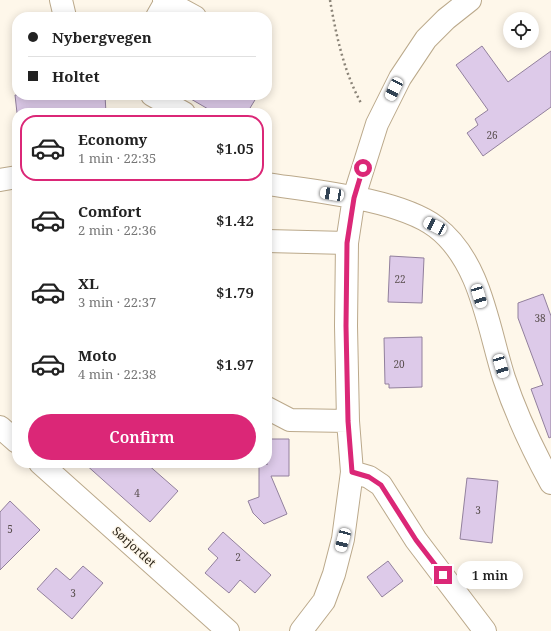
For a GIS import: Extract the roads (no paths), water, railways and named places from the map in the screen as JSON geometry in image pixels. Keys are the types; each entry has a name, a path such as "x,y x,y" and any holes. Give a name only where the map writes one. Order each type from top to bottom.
{"street":[{"path":"61,0 64,12"},
{"path":"301,631 324,601 334,574 343,540 352,472 348,421 346,326 347,243 354,198 377,124 400,78 426,39 446,19 470,0"},
{"path":"163,6 180,12"},
{"path":"161,100 175,108"},
{"path":"0,180 12,178"},
{"path":"272,185 354,198 404,210 435,226 457,247 475,281 505,379 523,425 551,483"},
{"path":"272,241 347,243"},
{"path":"272,411 290,420 348,421"},
{"path":"0,427 12,438"},
{"name":"Sørjordet","path":"46,468 228,631"},
{"path":"352,472 369,477 381,485 416,540 485,631"}]}
